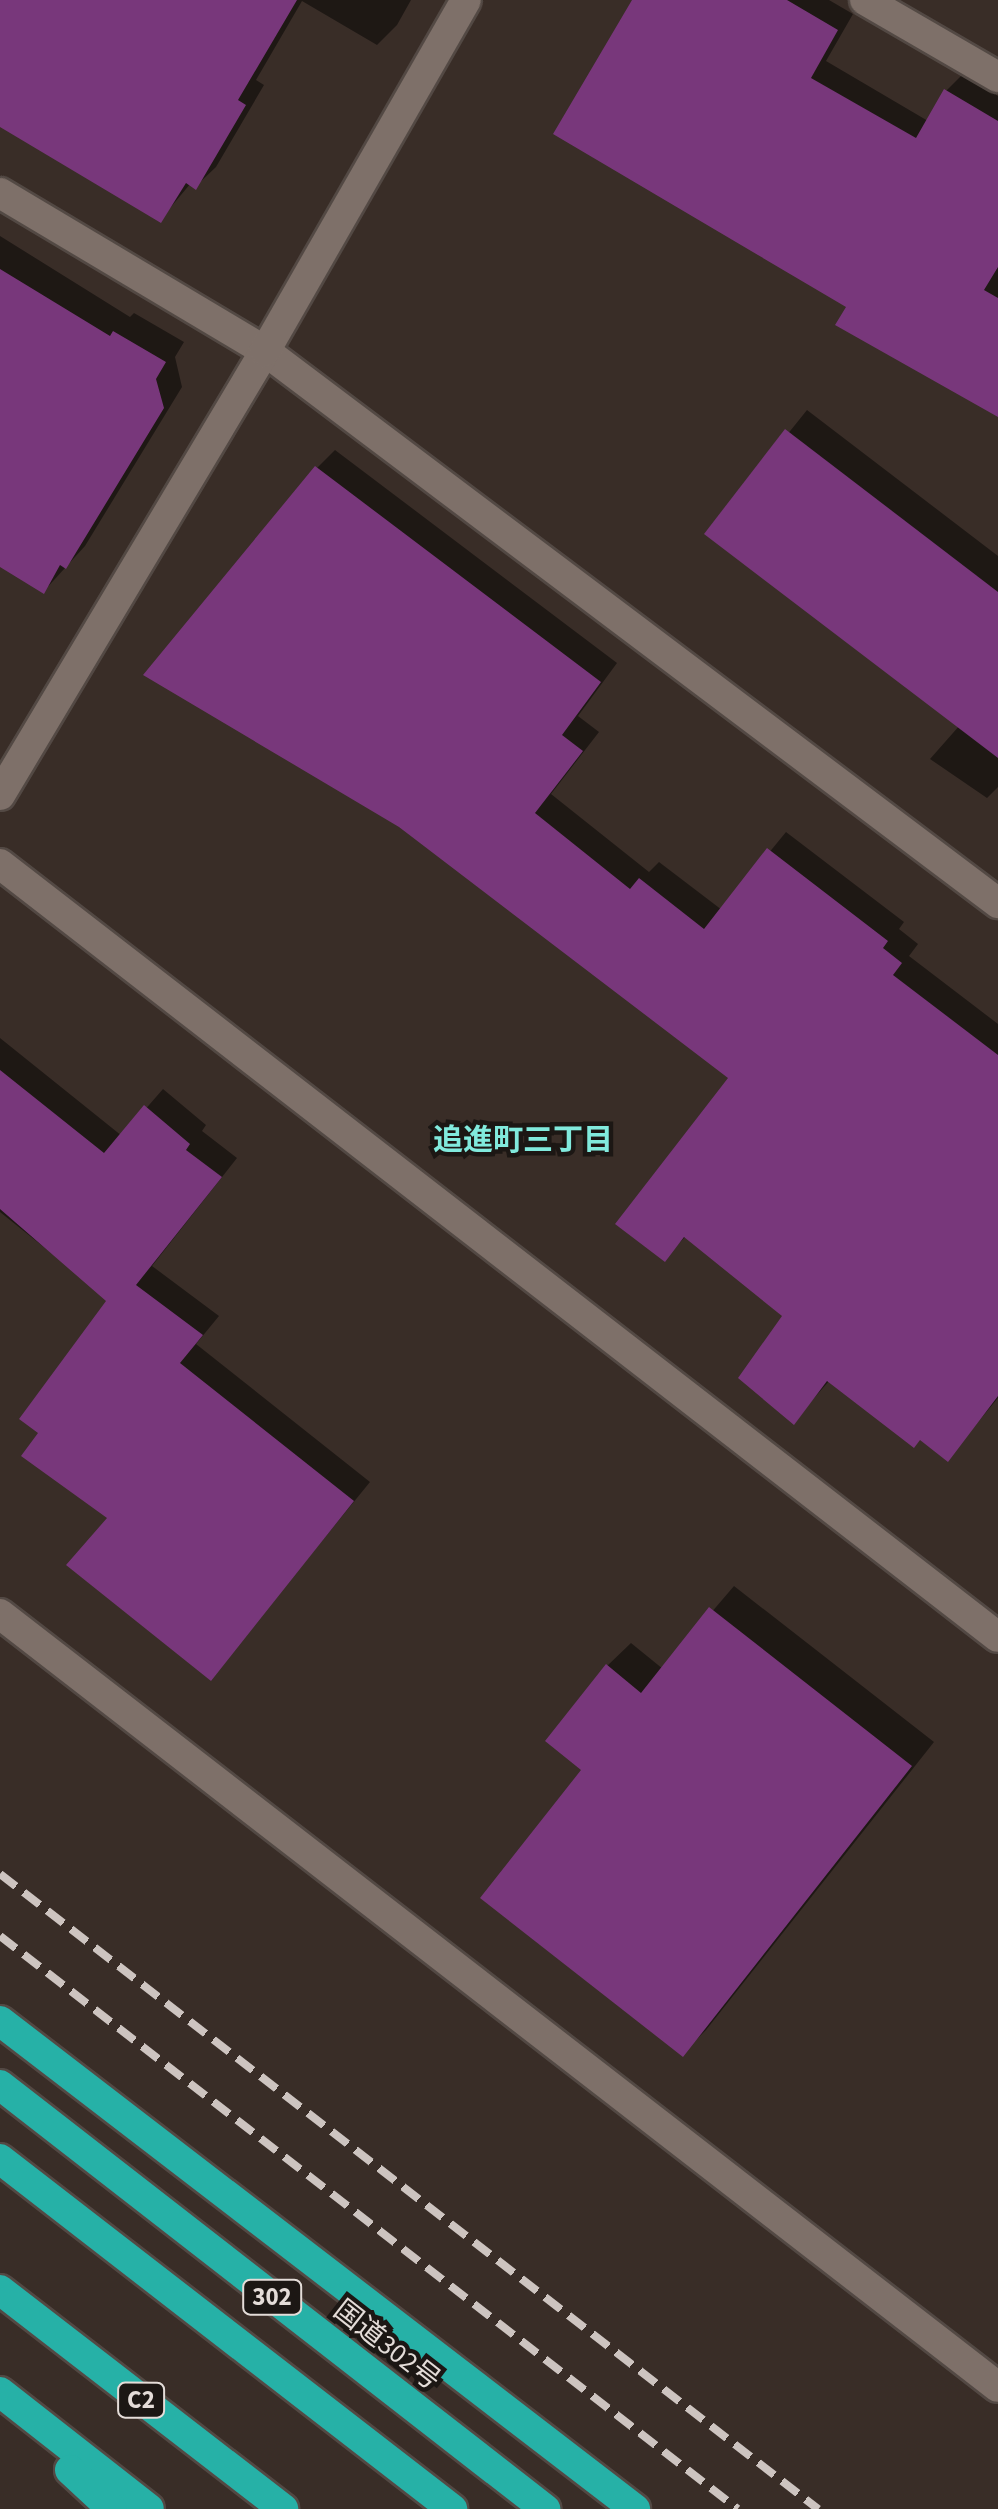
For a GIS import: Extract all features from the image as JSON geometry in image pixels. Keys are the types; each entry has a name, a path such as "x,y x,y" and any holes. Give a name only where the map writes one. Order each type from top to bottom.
{"highway":[{"path":"0,2021 636,2509"},
{"name":"国道302号","path":"0,2085 545,2509"},
{"path":"0,2158 452,2509"},
{"name":"C2","path":"0,2290 283,2509"},
{"path":"0,2392 149,2509"},
{"path":"0,2404 112,2509"}],"street":[{"path":"0,795 265,351 466,0"},
{"path":"865,0 998,77"},
{"path":"0,192 265,351 993,889"},
{"path":"0,864 998,1636"},
{"path":"0,1614 994,2377"}],"building":[{"path":"0,0 297,0 238,100 246,105 196,190 186,183 161,223 0,127"},
{"path":"632,0 787,0 838,30 811,78 916,138 944,89 998,121 998,267 984,290 998,298 998,417 835,325 846,307 553,134"},
{"path":"0,269 110,336 113,331 166,362 156,379 164,408 66,569 60,565 44,594 0,567"},
{"path":"785,429 998,592 998,758 704,534"},
{"path":"315,466 601,682 562,735 583,751 535,813 630,889 639,878 704,929 767,848 888,941 883,948 902,963 893,975 998,1055 998,1396 948,1462 920,1440 914,1448 827,1381 794,1425 738,1378 782,1316 684,1237 665,1262 615,1224 728,1078 399,827 143,675"},
{"path":"0,1070 104,1153 144,1105 190,1144 186,1150 222,1177 136,1285 203,1335 180,1363 354,1501 211,1681 66,1565 107,1518 21,1456 38,1433 19,1419 106,1301 0,1209"},
{"path":"709,1607 912,1766 683,2057 480,1898 581,1770 545,1741 606,1664 641,1693"}],"railway":[{"path":"0,1874 818,2509"},
{"path":"0,1936 738,2509"}],"district":[{"name":"追進町三丁目","path":"523,1141"}]}
